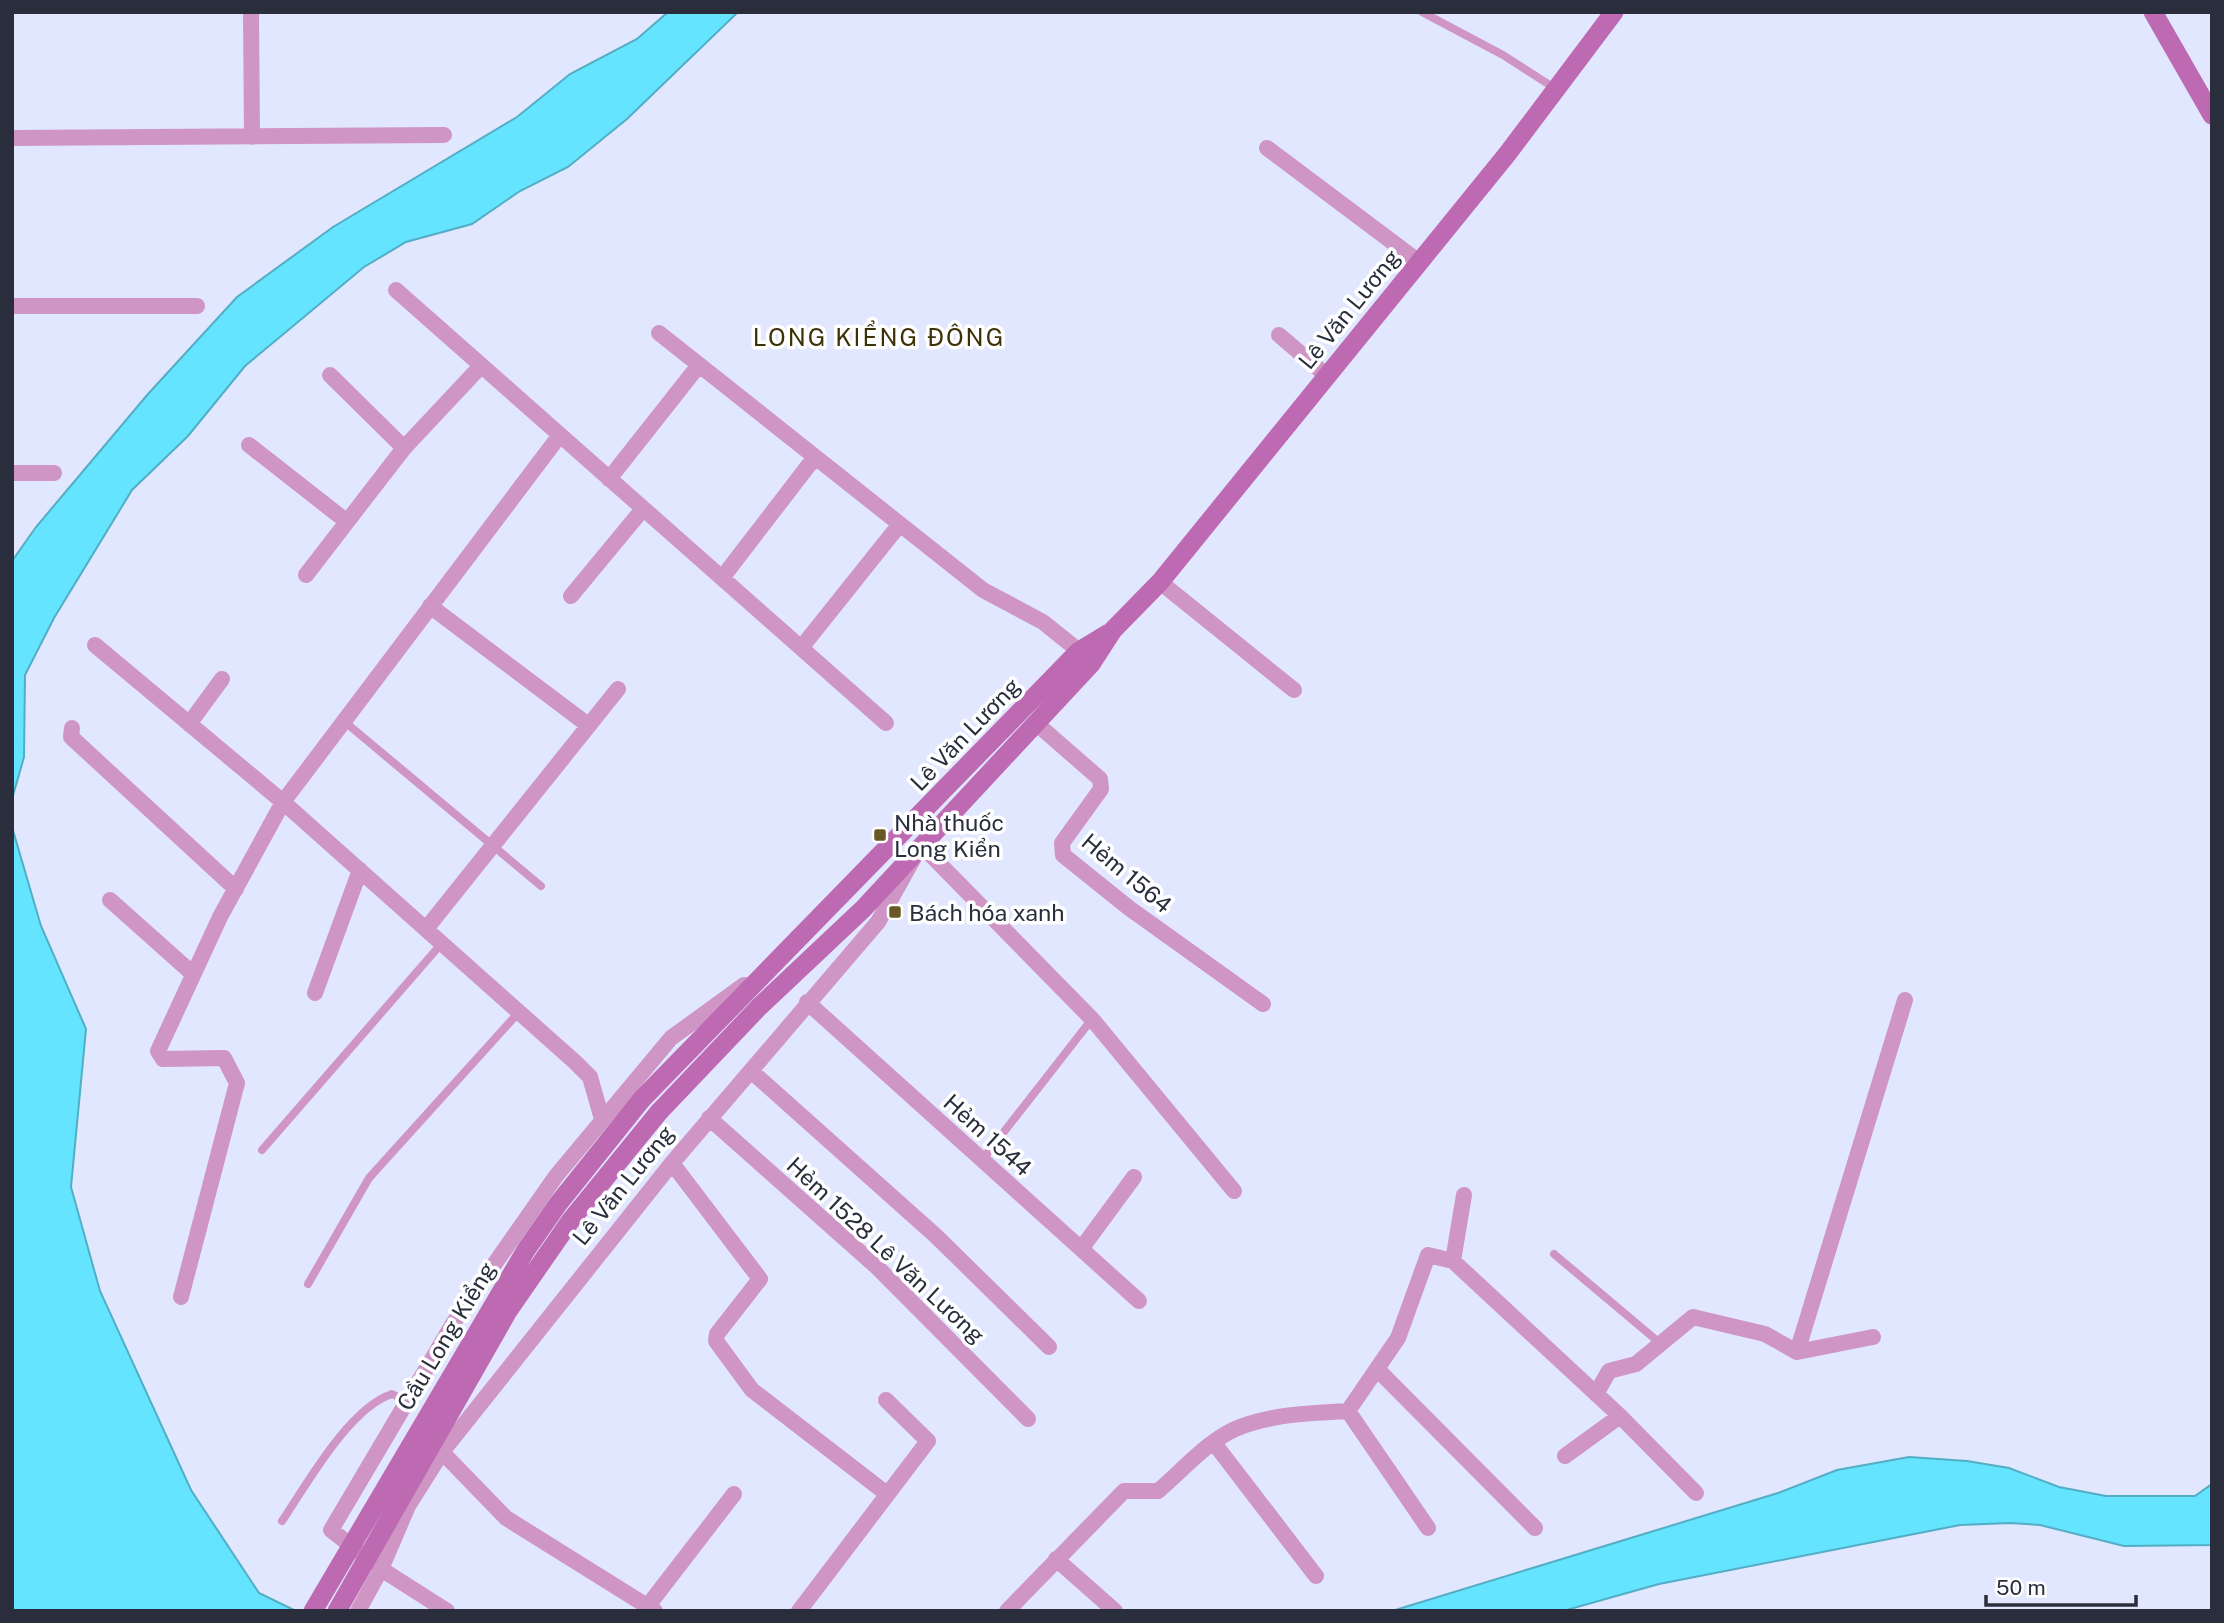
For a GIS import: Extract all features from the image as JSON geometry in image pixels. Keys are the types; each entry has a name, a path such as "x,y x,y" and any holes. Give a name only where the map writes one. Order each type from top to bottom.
{"main road":[{"name":"Lê Văn Lương","path":"659,1112 759,1007 863,909 1091,664 1113,630 1160,582 1323,373 1556,89 1614,12"},
{"path":"2153,12 2212,115"},
{"name":"Lê Văn Lương","path":"642,1099 1079,651 1113,630"},
{"name":"Cầu Long Kiểng","path":"313,1611 526,1250 558,1204 642,1099"},
{"name":"Cầu Long Kiểng","path":"337,1611 508,1311 579,1209 659,1112"}],"street":[{"path":"250,12 252,137"},
{"path":"12,138 444,135"},
{"path":"1267,148 1416,259"},
{"path":"396,290 886,723"},
{"path":"12,306 197,306"},
{"path":"659,333 983,590 1043,622 1079,651"},
{"path":"1282,337 1323,373"},
{"path":"609,479 699,365"},
{"path":"306,575 404,448 480,367"},
{"path":"330,375 404,448"},
{"path":"181,1297 237,1083 224,1059 163,1059 158,1051 193,974 283,802 560,435"},
{"path":"249,445 346,521"},
{"path":"722,578 815,457"},
{"path":"12,473 54,474"},
{"path":"571,596 643,509"},
{"path":"801,648 900,524"},
{"path":"1160,582 1294,691"},
{"path":"430,606 588,725"},
{"path":"95,645 283,802 590,1077 602,1119"},
{"path":"189,724 222,679"},
{"path":"426,929 618,690"},
{"name":"Hẻm 1564","path":"1037,724 1100,779 1101,789 1062,843 1063,855 1129,908 1263,1004"},
{"path":"72,728 71,737 236,889"},
{"path":"921,845 1092,1019 1234,1191"},
{"name":"Lê Văn Lương","path":"360,1607 381,1569 408,1506 442,1452 709,1118 878,922 921,845"},
{"path":"315,993 360,870"},
{"path":"110,900 193,974"},
{"name":"Lê Văn Lương","path":"381,1569 331,1530 407,1401 488,1272 556,1176 671,1038 769,967"},
{"path":"1797,1352 1905,1000"},
{"name":"Hẻm 1544","path":"807,1002 1139,1301"},
{"path":"751,1072 936,1236 1049,1347"},
{"name":"Hẻm 1528 Lê Văn Lương","path":"709,1118 878,1268 1028,1419"},
{"path":"672,1163 760,1279 718,1334 716,1341 752,1390 887,1494"},
{"path":"1081,1248 1134,1177"},
{"path":"1453,1261 1464,1195"},
{"path":"1348,1411 1398,1338 1428,1255 1453,1261 1620,1416 1696,1493"},
{"path":"1596,1394 1609,1371 1636,1364 1693,1317 1765,1334 1797,1352 1873,1337"},
{"path":"1377,1369 1535,1528"},
{"path":"799,1611 928,1441 886,1400"},
{"path":"1007,1611 1124,1491 1158,1491 1214,1443 1238,1427 1285,1415 1348,1411"},
{"path":"1348,1411 1428,1528"},
{"path":"1565,1456 1620,1416"},
{"path":"1214,1443 1316,1576"},
{"path":"442,1452 506,1518 646,1610 734,1494"},
{"path":"1056,1559 1115,1611"},
{"path":"381,1569 447,1611"}],"lane":[{"path":"1422,12 1503,55 1556,89"},
{"path":"345,722 541,886"},
{"path":"262,1150 442,943"},
{"path":"308,1284 369,1178 519,1012"},
{"path":"982,1160 1092,1019"},
{"path":"1554,1254 1661,1344"},
{"path":"282,1521 340,1438 377,1399 392,1394 407,1401"}],"water":[{"path":"668,12 738,12 627,119 568,167 520,191 472,224 406,242 364,267 245,366 188,436 132,490 54,618 25,675 24,757 12,799 12,561 36,527 148,394 237,297 333,227 517,117 570,74 637,39"},
{"path":"12,827 41,926 86,1029 71,1187 100,1291 191,1490 259,1593 296,1611 12,1611"},
{"path":"1909,1457 1967,1461 2009,1468 2059,1487 2106,1496 2195,1496 2212,1484 2212,1545 2124,1546 2040,1525 1960,1525 1659,1584 1563,1611 1392,1611 1778,1493 1837,1470"}],"place":[{"name":"Nhà thuốc Long Kiển","path":"880,835"},
{"name":"Bách hóa xanh","path":"895,912"}],"district":[{"name":"LONG KIỂNG ĐÔNG","path":"879,337"}]}
